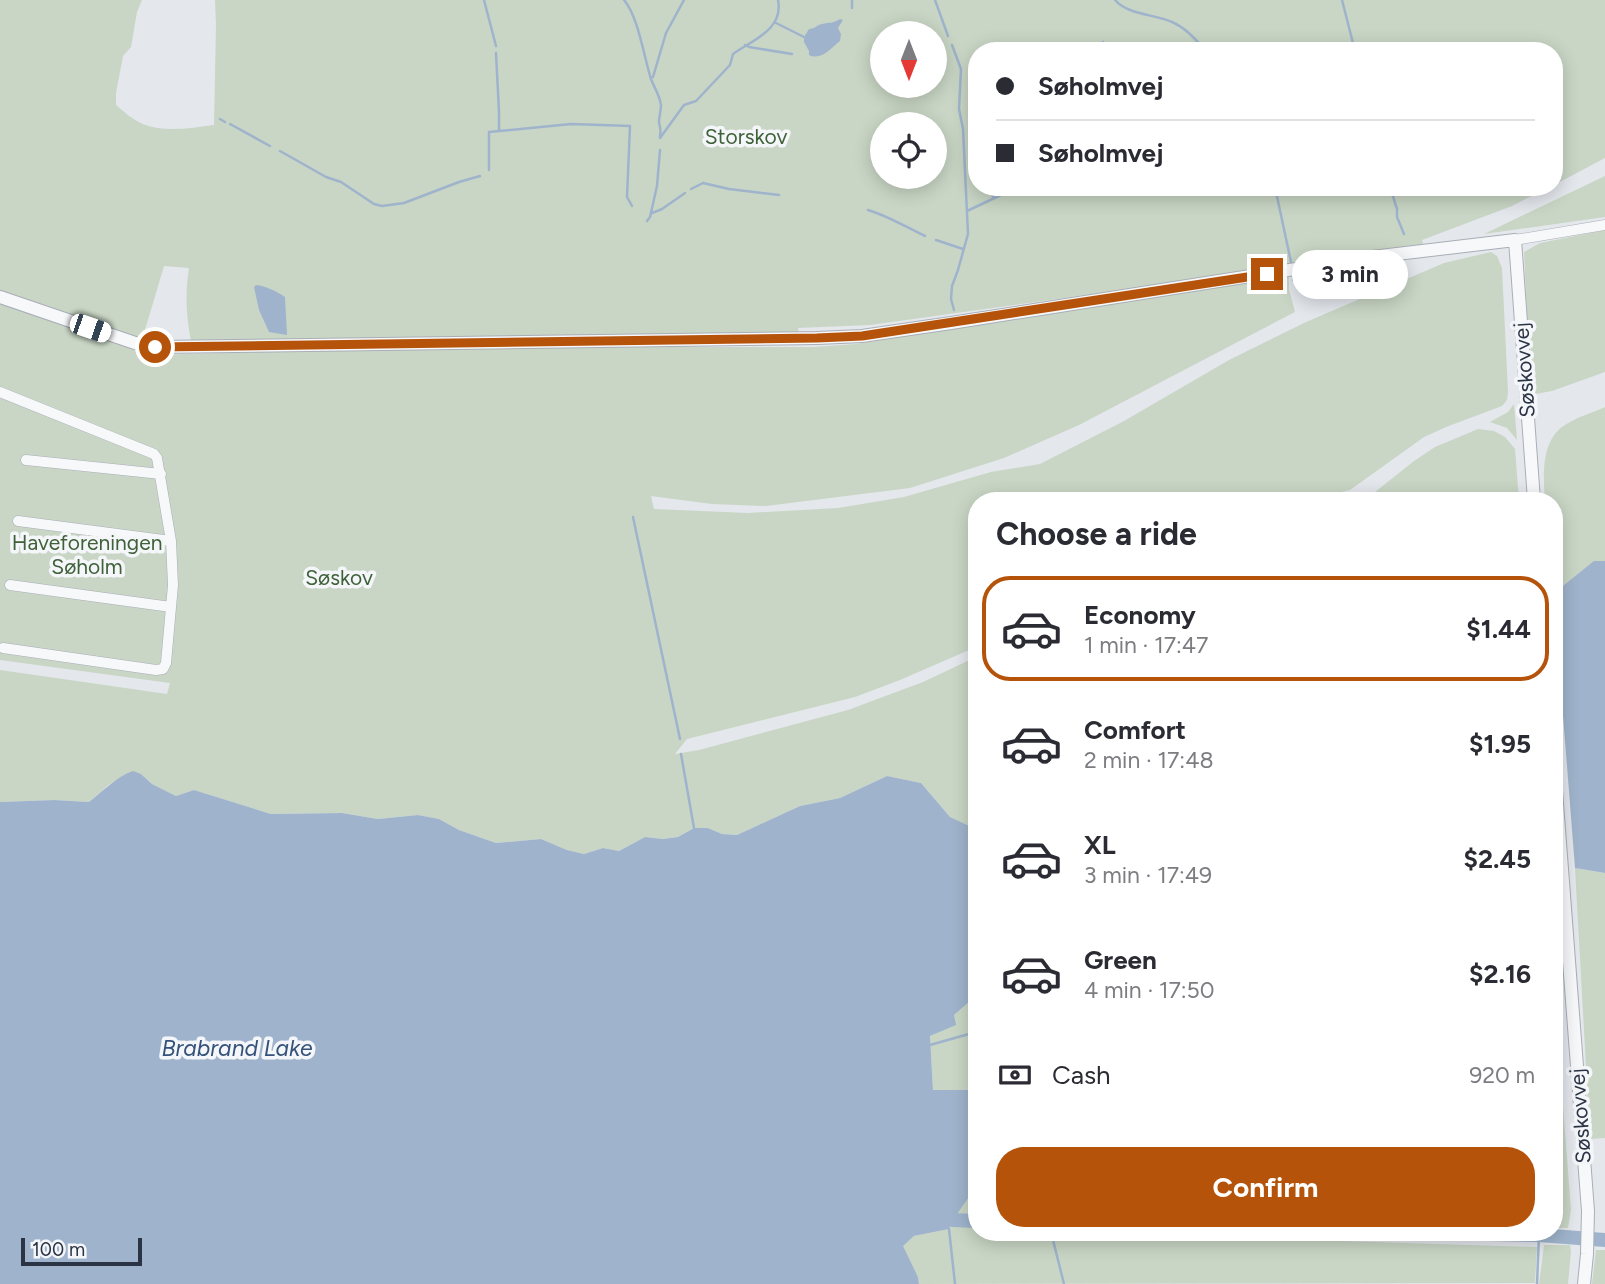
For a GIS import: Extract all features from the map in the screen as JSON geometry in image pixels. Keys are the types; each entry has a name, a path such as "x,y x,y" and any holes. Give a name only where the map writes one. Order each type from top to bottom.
{"street":[{"path":"0,297 135,343 155,347 862,336 1372,257 1515,240 1605,225"},
{"name":"Søskovvej","path":"1515,240 1533,492"},
{"path":"0,392 154,454 157,458 171,541 173,585 166,663 163,668 156,670 3,648"},
{"path":"26,460 160,474"},
{"path":"18,521 171,541"},
{"path":"10,584 172,607"},
{"name":"Søskovvej","path":"1563,885 1588,1220 1584,1284"}],"green space":[{"name":"Storskov","path":"0,0 142,0 137,12 131,47 123,56 116,105 139,122 151,127 169,129 214,125 215,0 1605,0 1605,158 1563,180 1563,42 968,42 968,196 1531,196 1422,240 1424,248 870,325 798,328 799,334 191,341 187,304 189,268 164,266 142,340 0,292"},
{"path":"1605,176 1605,217 1484,234"},
{"path":"1605,230 1605,372 1552,391 1535,394 1527,318 1524,252 1540,243"},
{"path":"1491,252 1497,256 1502,268 1508,392 1507,400 1502,406 1424,437 1350,490 1341,492 968,492 968,650 855,697 687,739 675,754 848,710 923,682 968,661 968,825 950,817 921,783 887,776 840,798 800,806 737,835 722,834 708,828 694,828 678,837 645,837 619,851 603,848 584,854 541,839 496,843 459,830 439,819 418,815 378,819 342,813 271,814 194,790 176,796 152,784 141,774 119,779 89,802 0,802 0,670 167,694 170,683 0,660 0,303 150,355 427,347 813,347 856,344 1289,275 1289,289 1295,312 1079,425 1004,458 910,488 766,506 712,504 651,496 654,509 748,513 838,508 904,497 991,472 1040,464 1124,421 1229,360 1306,322 1444,263"},
{"path":"1514,404 1517,440 1507,428 1490,422 1508,412"},
{"path":"1605,407 1605,561 1594,562 1563,586 1563,492 1544,492 1545,459 1551,439 1557,431 1580,417"},
{"path":"1478,429 1494,431 1505,437 1515,449 1518,492 1375,492 1435,447"},
{"path":"1575,868 1605,873 1605,1138 1590,1139"},
{"path":"968,1003 968,1090 933,1090 930,1036 955,1025 954,1015"},
{"path":"1563,1107 1571,1210 1568,1228 1563,1228"},
{"path":"968,1198 968,1241 1340,1241 1537,1247 1535,1283 919,1284 902,1246 914,1236 949,1229"},
{"path":"1544,1245 1570,1245 1568,1284 1539,1284"},
{"path":"1596,1250 1605,1250 1605,1284 1592,1284"}],"water":[{"path":"843,20 838,28 840,41 822,55 809,55 804,37 809,29"},
{"path":"256,285 285,297 287,335 269,332 259,310 254,287"},
{"path":"1594,561 1605,561 1605,873 1575,868 1563,715 1564,585"},
{"name":"Brabrand Lake","path":"133,771 141,774 152,784 176,796 194,790 271,814 342,813 378,819 418,815 439,819 459,830 496,843 541,839 584,854 603,848 619,851 645,837 678,837 694,828 708,828 722,834 737,835 800,806 840,798 887,776 921,783 950,817 968,825 968,1003 954,1015 956,1025 930,1036 933,1090 968,1090 968,1198 949,1229 914,1236 903,1246 919,1284 0,1284 0,802 89,802"}],"waterway":[{"path":"484,0 496,46"},
{"path":"624,0 637,26 660,102 660,138"},
{"path":"653,77 666,33 684,0"},
{"path":"660,138 684,105 696,101 730,65 733,54 771,27 779,10 778,0"},
{"path":"852,0 852,8"},
{"path":"935,0 948,36"},
{"path":"1115,0 1127,9 1177,25 1197,42"},
{"path":"1342,0 1353,42"},
{"path":"776,23 804,37"},
{"path":"745,45 792,54"},
{"path":"952,45 961,69 959,109 963,129 968,234 952,286 954,310"},
{"path":"496,53 499,131"},
{"path":"220,119 225,122"},
{"path":"230,124 270,146"},
{"path":"489,170 489,132 571,124 630,126 627,197 632,206"},
{"path":"647,221 657,186 660,150"},
{"path":"280,151 382,206 404,203 480,176"},
{"path":"691,189 703,183 779,195"},
{"path":"652,213 685,193"},
{"path":"967,211 999,196"},
{"path":"1277,196 1291,262"},
{"path":"1393,196 1404,234"},
{"path":"868,210 925,236"},
{"path":"936,240 963,249"},
{"path":"1293,280 1294,275"},
{"path":"633,517 680,739"},
{"path":"681,754 694,828"},
{"path":"930,1045 968,1034"},
{"path":"953,1220 968,1221"},
{"path":"949,1229 955,1284"},
{"path":"1563,1237 1605,1240"},
{"path":"1053,1241 1064,1284"},
{"path":"1537,1284 1539,1241"}],"route":[{"path":"155,347 862,336 1267,274"}],"park label":[{"name":"Haveforeningen Søholm","path":"87,554"},
{"name":"Søskov","path":"339,577"}]}
